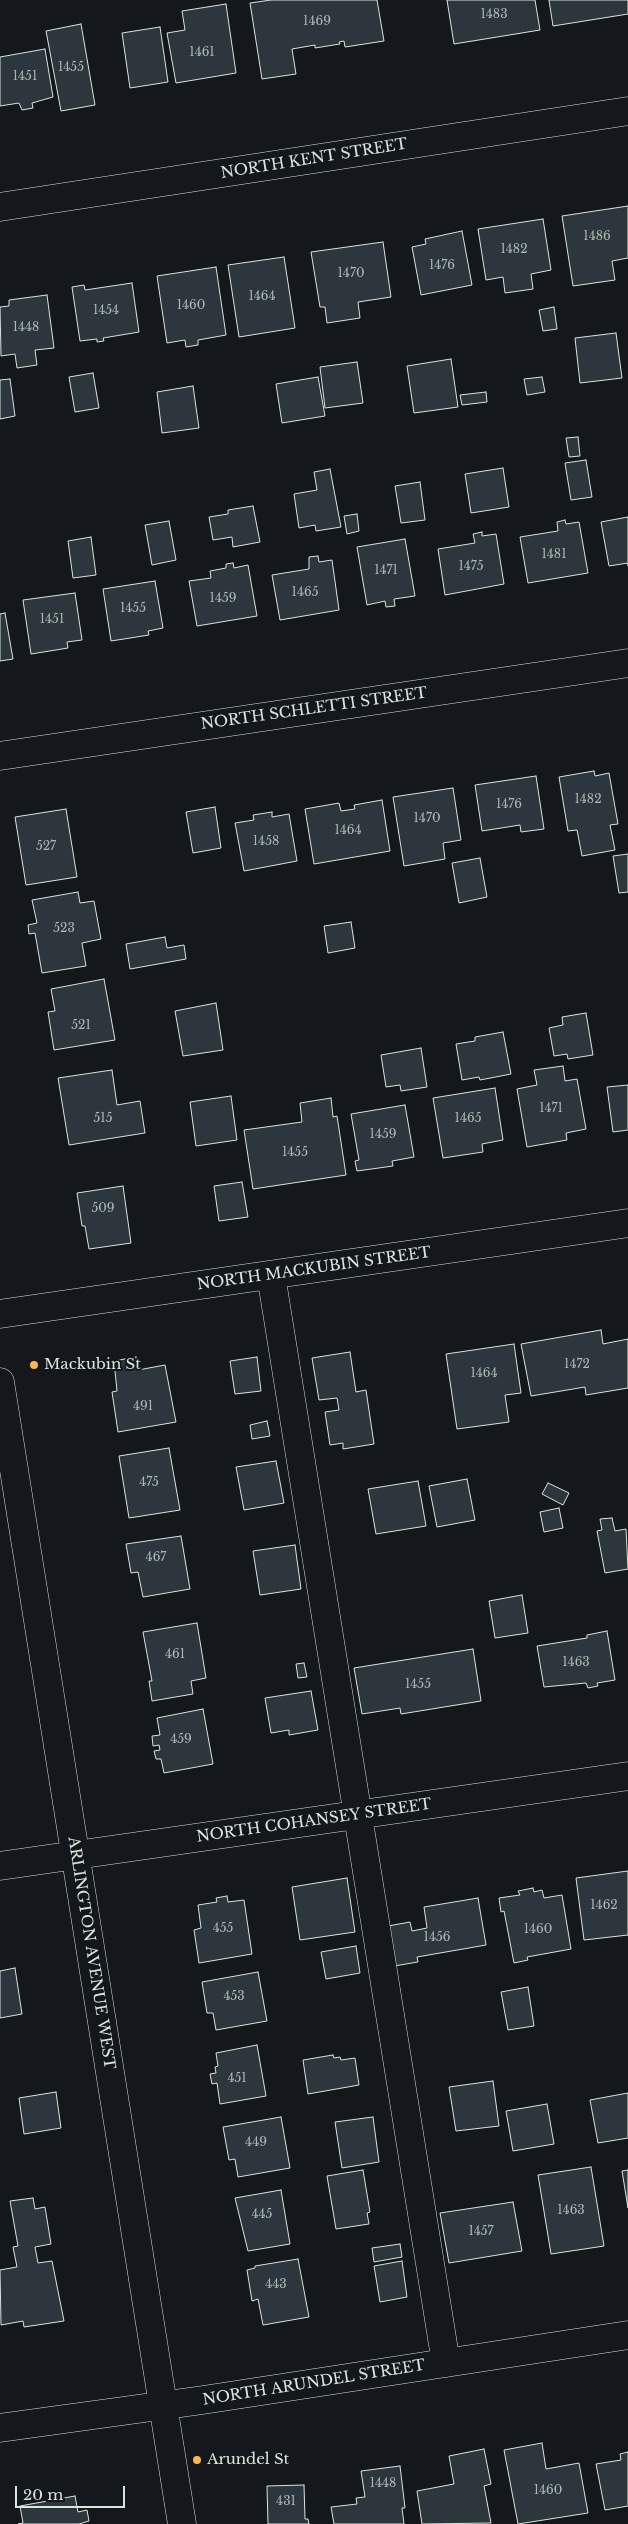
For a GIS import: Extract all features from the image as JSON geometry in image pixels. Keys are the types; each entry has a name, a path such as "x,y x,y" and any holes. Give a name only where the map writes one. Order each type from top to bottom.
{"street":[{"name":"NORTH KENT STREET","path":"0,207 628,111"},
{"name":"NORTH SCHLETTI STREET","path":"0,756 628,663"},
{"name":"NORTH MACKUBIN STREET","path":"0,1314 628,1223"},
{"path":"271,1275 446,2363"},
{"name":"ARLINGTON AVENUE WEST","path":"0,1382 182,2524"},
{"name":"NORTH COHANSEY STREET","path":"0,1866 628,1776"},
{"name":"NORTH ARUNDEL STREET","path":"0,2428 163,2406 628,2335"}],"building":[{"path":"271,0 377,0 384,41 345,47 344,41 339,42 340,44 315,48 315,45 292,49 296,74 262,79 250,3"},
{"path":"447,0 535,0 540,30 454,44"},
{"path":"549,0 628,0 628,14 553,26"},
{"path":"226,4 236,73 176,83 167,33 185,30 182,11"},
{"path":"81,24 95,105 61,111 46,31"},
{"path":"160,27 168,82 130,88 122,33"},
{"path":"45,49 53,97 32,103 33,108 22,110 19,103 0,106 0,57"},
{"path":"628,206 628,258 612,261 615,280 573,286 562,216"},
{"path":"543,219 551,270 531,274 533,289 505,293 503,277 486,280 478,229"},
{"path":"462,231 472,285 421,295 412,247 426,244 425,239"},
{"path":"383,242 391,297 358,302 360,318 327,323 325,307 320,307 311,252"},
{"path":"284,257 295,328 239,337 228,265"},
{"path":"216,267 226,335 198,340 198,345 186,347 185,340 167,343 157,276"},
{"path":"132,283 139,332 103,338 104,341 97,342 97,339 80,341 72,287 84,285 85,290"},
{"path":"47,295 54,348 35,350 37,365 17,368 15,354 1,356 0,307 9,306 9,300"},
{"path":"554,307 557,329 543,331 539,310"},
{"path":"616,333 622,378 580,383 575,338"},
{"path":"451,359 458,407 414,413 407,366"},
{"path":"357,362 363,403 325,408 320,367"},
{"path":"93,373 99,408 75,412 69,377"},
{"path":"318,377 325,416 282,423 276,384"},
{"path":"542,377 545,392 527,395 524,379"},
{"path":"10,379 15,416 0,419 0,380"},
{"path":"193,386 199,428 162,433 157,392"},
{"path":"486,392 487,402 462,405 460,395"},
{"path":"578,437 580,456 569,457 566,438"},
{"path":"586,460 592,497 571,500 565,463"},
{"path":"503,468 509,507 471,513 465,474"},
{"path":"330,469 341,527 316,531 315,525 299,528 294,494 317,490 314,472"},
{"path":"420,482 425,520 401,523 395,486"},
{"path":"253,506 260,542 233,547 232,537 213,540 209,517 228,514 228,510"},
{"path":"357,514 359,531 347,534 344,516"},
{"path":"628,517 628,563 609,566 601,522"},
{"path":"565,520 566,524 579,522 588,573 528,583 520,537 558,531 557,522"},
{"path":"169,521 176,560 152,565 145,525"},
{"path":"482,532 482,536 496,534 504,584 445,595 438,549 475,543 473,534"},
{"path":"91,537 96,575 73,578 68,541"},
{"path":"405,539 415,596 394,599 395,606 386,607 385,601 367,605 357,547"},
{"path":"318,556 319,562 332,560 339,610 280,620 272,575 309,569 309,557"},
{"path":"233,563 234,568 248,565 257,616 197,626 189,581 211,578 210,571 226,568 226,564"},
{"path":"155,581 163,628 148,631 149,635 111,641 103,589"},
{"path":"75,593 82,640 67,642 68,648 31,654 23,600"},
{"path":"5,613 13,659 0,661 0,614"},
{"path":"594,771 595,776 609,773 618,824 610,825 615,850 582,856 577,830 568,831 559,777"},
{"path":"536,776 544,829 521,832 520,825 482,831 475,785"},
{"path":"453,788 461,840 443,843 445,859 404,866 393,797"},
{"path":"382,800 390,851 314,864 305,809 339,803 341,811 355,809 354,805"},
{"path":"215,807 221,848 193,853 186,812"},
{"path":"66,809 77,877 26,885 15,817"},
{"path":"272,812 272,817 289,814 297,861 244,871 235,823 254,820 253,815"},
{"path":"628,854 628,892 619,893 613,856"},
{"path":"480,858 487,897 459,903 452,863"},
{"path":"78,892 80,903 94,901 101,939 82,943 86,966 42,973 35,933 29,934 28,925 37,923 32,900"},
{"path":"351,922 355,948 328,953 324,926"},
{"path":"165,937 167,948 184,945 186,959 130,969 126,944"},
{"path":"104,979 115,1040 54,1050 48,1012 55,1011 51,989"},
{"path":"216,1003 223,1050 183,1056 175,1011"},
{"path":"586,1013 593,1055 568,1059 567,1054 554,1056 549,1028 563,1025 562,1017"},
{"path":"503,1032 511,1074 480,1080 479,1077 462,1080 456,1044 475,1041 475,1037"},
{"path":"421,1048 427,1087 401,1091 400,1085 386,1087 381,1055"},
{"path":"563,1066 565,1081 577,1079 586,1129 566,1133 567,1140 527,1147 517,1089 537,1085 534,1070"},
{"path":"112,1070 117,1105 140,1101 145,1133 69,1145 58,1078"},
{"path":"628,1085 628,1130 613,1132 607,1087"},
{"path":"495,1088 503,1140 482,1144 483,1152 443,1158 433,1098"},
{"path":"231,1096 237,1140 196,1146 190,1102"},
{"path":"331,1098 333,1117 337,1116 346,1175 253,1189 244,1130 302,1122 300,1103"},
{"path":"405,1105 414,1157 392,1161 393,1166 357,1171 355,1161 359,1160 351,1114"},
{"path":"242,1182 248,1217 219,1221 214,1186"},
{"path":"123,1186 131,1243 89,1249 85,1226 82,1226 77,1193"},
{"path":"601,1330 603,1344 628,1339 628,1388 586,1395 585,1387 531,1396 521,1344"},
{"path":"514,1344 521,1393 505,1395 509,1422 457,1429 446,1354"},
{"path":"350,1352 356,1392 366,1390 374,1444 343,1449 343,1443 330,1445 325,1412 339,1410 337,1398 319,1400 312,1358"},
{"path":"136,1357 138,1370 165,1365 176,1422 118,1432 112,1392 117,1391 114,1361"},
{"path":"257,1357 261,1391 235,1394 230,1361"},
{"path":"267,1421 270,1436 252,1439 250,1425"},
{"path":"169,1448 180,1510 129,1518 119,1456"},
{"path":"276,1461 284,1503 244,1510 236,1467"},
{"path":"467,1479 475,1520 437,1527 429,1486"},
{"path":"418,1481 426,1526 376,1534 368,1489"},
{"path":"548,1483 569,1493 563,1505 542,1494"},
{"path":"559,1508 563,1528 544,1532 540,1512"},
{"path":"612,1518 615,1531 626,1529 628,1569 605,1573 597,1531 602,1530 600,1519"},
{"path":"181,1536 190,1589 143,1597 138,1572 131,1573 126,1544"},
{"path":"295,1545 301,1589 260,1595 253,1551"},
{"path":"522,1595 528,1633 495,1638 489,1601"},
{"path":"197,1623 206,1678 191,1681 193,1694 152,1701 149,1681 152,1681 143,1632"},
{"path":"607,1631 615,1680 597,1683 598,1686 588,1688 586,1683 544,1687 537,1646 587,1638 587,1635"},
{"path":"473,1649 481,1701 401,1714 400,1708 362,1714 354,1668"},
{"path":"304,1663 307,1677 298,1678 296,1664"},
{"path":"311,1691 318,1730 289,1735 289,1730 271,1733 265,1698"},
{"path":"203,1709 213,1764 164,1773 161,1759 156,1759 154,1751 160,1750 159,1745 153,1746 152,1736 160,1735 157,1718"},
{"path":"628,1871 628,1935 584,1940 576,1878"},
{"path":"347,1878 355,1932 300,1940 292,1887"},
{"path":"533,1888 534,1892 542,1890 544,1898 562,1895 571,1949 527,1957 528,1960 514,1963 504,1911 501,1912 499,1898 520,1895 518,1891"},
{"path":"227,1896 228,1902 244,1900 252,1954 199,1963 194,1930 201,1928 198,1905 217,1902 216,1898"},
{"path":"478,1898 486,1945 417,1957 418,1962 394,1966 388,1926 410,1922 412,1931 427,1928 424,1907"},
{"path":"356,1946 360,1973 326,1979 321,1952"},
{"path":"15,1968 22,2014 0,2018 0,1971"},
{"path":"258,1972 267,2021 216,2030 213,2013 207,2013 202,1982"},
{"path":"528,1987 534,2026 508,2030 501,1992"},
{"path":"257,2045 266,2096 220,2104 217,2083 212,2084 210,2074 216,2073 215,2067 218,2066 216,2053"},
{"path":"333,2055 334,2058 340,2057 341,2060 355,2058 359,2085 308,2094 303,2060"},
{"path":"493,2081 499,2126 456,2131 449,2087"},
{"path":"56,2092 61,2128 24,2134 19,2098"},
{"path":"628,2093 628,2138 598,2143 590,2100"},
{"path":"547,2104 554,2144 513,2151 506,2111"},
{"path":"281,2117 290,2168 238,2177 235,2159 229,2160 223,2127"},
{"path":"373,2117 379,2162 342,2168 335,2122"},
{"path":"591,2167 604,2246 551,2254 538,2175"},
{"path":"363,2170 370,2212 367,2213 369,2224 336,2229 327,2176"},
{"path":"628,2170 628,2208 622,2171"},
{"path":"281,2190 290,2244 248,2251 235,2198"},
{"path":"33,2198 35,2209 45,2207 51,2244 35,2247 38,2263 52,2261 64,2321 24,2327 23,2321 1,2325 0,2270 17,2267 13,2247 18,2246 10,2201"},
{"path":"513,2202 522,2251 449,2263 440,2213"},
{"path":"400,2244 402,2257 374,2262 372,2248"},
{"path":"298,2259 309,2317 263,2325 258,2299 252,2301 247,2270 255,2268 255,2266"},
{"path":"402,2261 407,2297 380,2302 374,2266"},
{"path":"542,2443 546,2469 579,2463 588,2513 518,2524 504,2450"},
{"path":"484,2449 491,2484 484,2486 491,2523 422,2524 417,2491 454,2484 449,2456"},
{"path":"628,2452 628,2506 605,2510 596,2464 621,2460 620,2454"},
{"path":"400,2466 405,2508 402,2508 404,2524 334,2524 331,2507 357,2504 356,2498 365,2497 361,2471"},
{"path":"304,2485 305,2519 308,2519 309,2524 268,2524 267,2486"},
{"path":"75,2496 78,2512 87,2510 89,2521 79,2524 18,2524 23,2523 20,2506"}],"place":[{"name":"Mackubin St","path":"34,1365"},
{"name":"Arundel St","path":"197,2460"}]}
